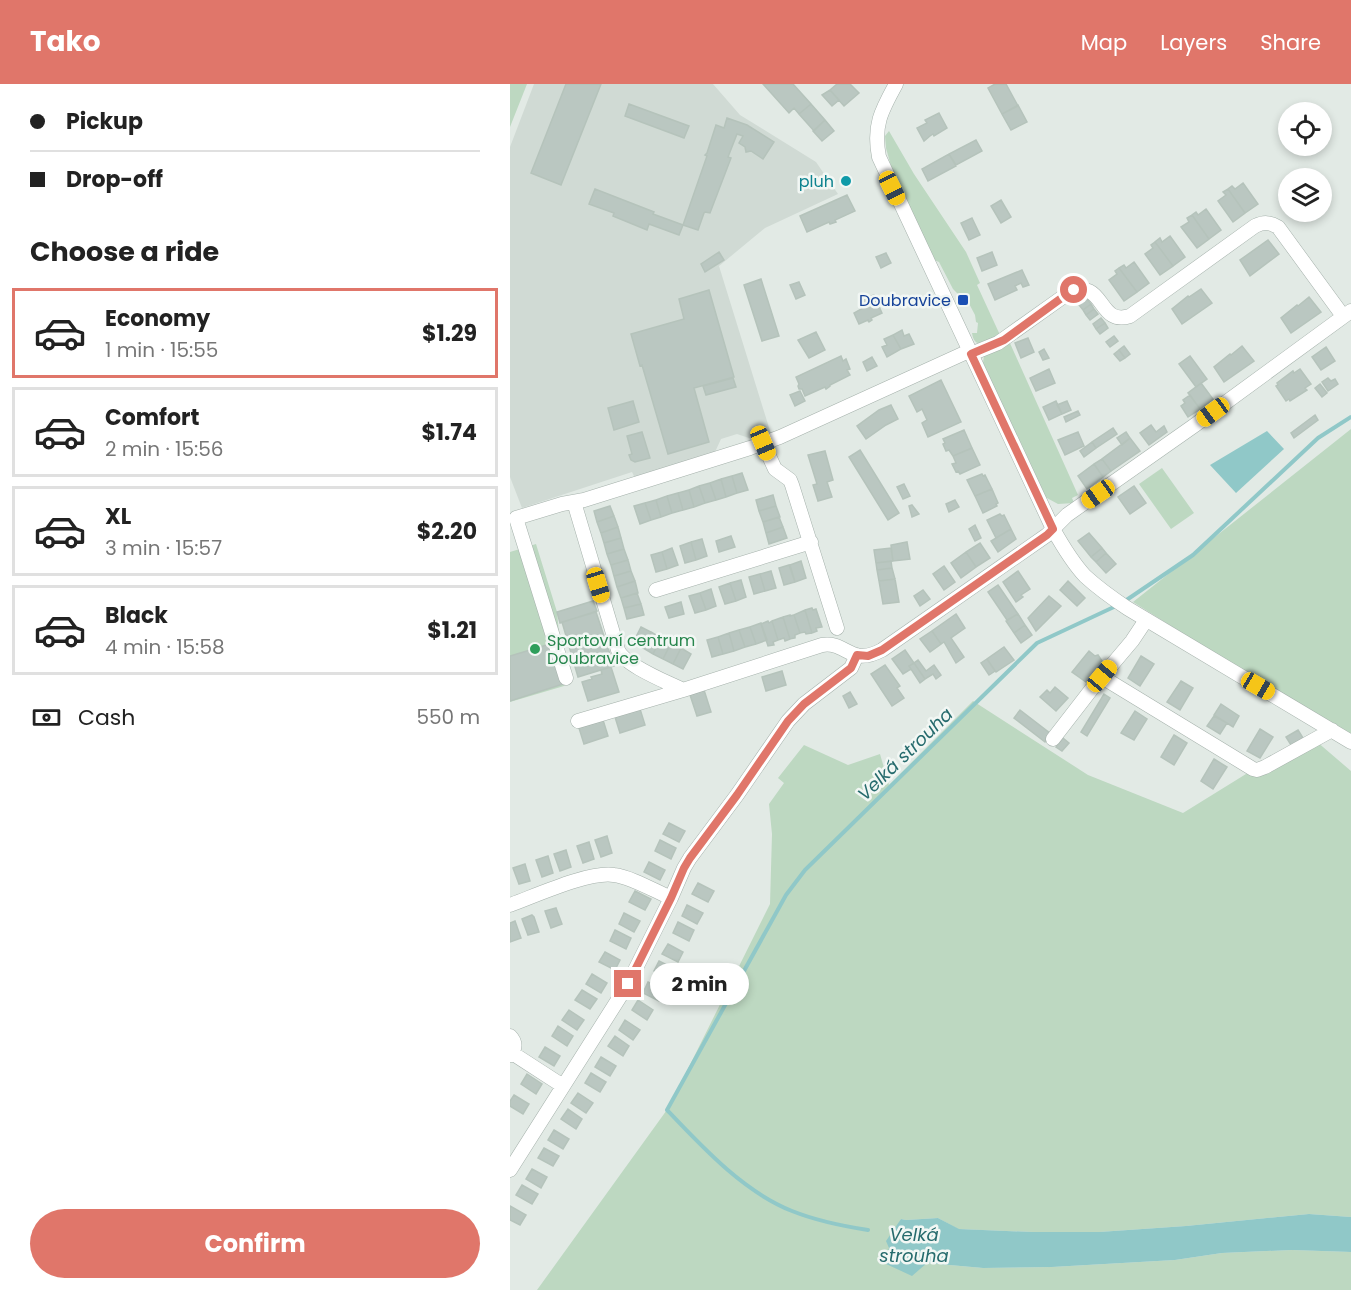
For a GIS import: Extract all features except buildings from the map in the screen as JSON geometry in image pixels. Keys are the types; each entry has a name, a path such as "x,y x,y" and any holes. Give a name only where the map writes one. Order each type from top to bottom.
{"street":[{"path":"896,84 878,120 876,138 879,157 1053,529 1067,553 1085,575 1127,608 1351,742"},
{"path":"566,678 516,518 617,490 763,443 970,352 998,343 1074,290 1090,291 1115,317 1130,316 1255,226 1267,222 1278,227 1347,314 1196,425 1067,515 1047,535 882,650 868,656 846,652 835,645 822,645 578,722"},
{"path":"763,443 775,469 792,485 837,628"},
{"path":"574,502 620,656 629,663 683,690"},
{"path":"656,590 811,542"},
{"path":"1053,740 1146,620"},
{"path":"510,1170 628,984 690,858 788,721 804,704 851,668 857,655"},
{"path":"1102,676 1257,770 1332,730"},
{"path":"510,905 580,879 609,875 625,878 671,898"},
{"path":"510,1036 515,1045 511,1054 563,1086"}],"shaded area":[{"path":"534,84 713,84 740,115 816,162 838,194 765,228 719,266 771,434 755,440 737,434 721,439 715,452 635,478 632,472 522,508 510,477 510,147"}],"green space":[{"path":"510,84 527,84 510,127"},
{"path":"889,131 914,174 966,252 980,283 977,285 1000,335 983,343 976,342 974,339 972,333 977,333 978,323 975,315 964,294 960,296 953,289 939,262 934,260 892,170 885,136"},
{"path":"1009,341 1078,495 1072,498 1074,503 1058,504 1045,497 983,363 984,355"},
{"path":"1351,429 1351,735 1276,692 1133,602"},
{"path":"1162,468 1194,513 1171,529 1139,484"},
{"name":"Sportovní centrum Doubravice","path":"536,544 557,612 564,686 510,702 510,552"},
{"path":"973,701 1088,775 1183,813 1309,735 1351,771 1351,1217 1309,1214 1099,1232 958,1229 938,1218 901,1219 884,1263 927,1263 983,1268 1052,1267 1175,1260 1222,1253 1292,1250 1351,1252 1351,1290 537,1290 669,1107 770,904 772,834 769,804 784,783 778,778 804,745 848,765 880,754 889,785"}],"water":[{"path":"1267,431 1284,449 1236,493 1210,465"},
{"name":"Velká strouha","path":"1309,1214 1351,1217 1351,1252 1292,1250 1222,1253 1175,1260 1052,1267 983,1268 927,1263 912,1276 884,1263 889,1248 886,1241 901,1219 938,1218 959,1229 1099,1232"}],"waterway":[{"name":"Velká strouha","path":"1125,601 1193,555 1318,438 1351,417"},
{"name":"Velká strouha","path":"868,1230 811,1218 774,1203 757,1193 725,1168 667,1110 786,895 805,870 1037,643 1116,606"}],"place":[{"name":"pluh","path":"846,181"},
{"name":"Doubravice","path":"963,300"},
{"name":"Sportovní centrum Doubravice","path":"535,649"}],"route":[{"path":"628,984 690,858 795,712 851,668 857,655 868,656 882,650 1053,529 971,354 998,343 1074,290"}]}
